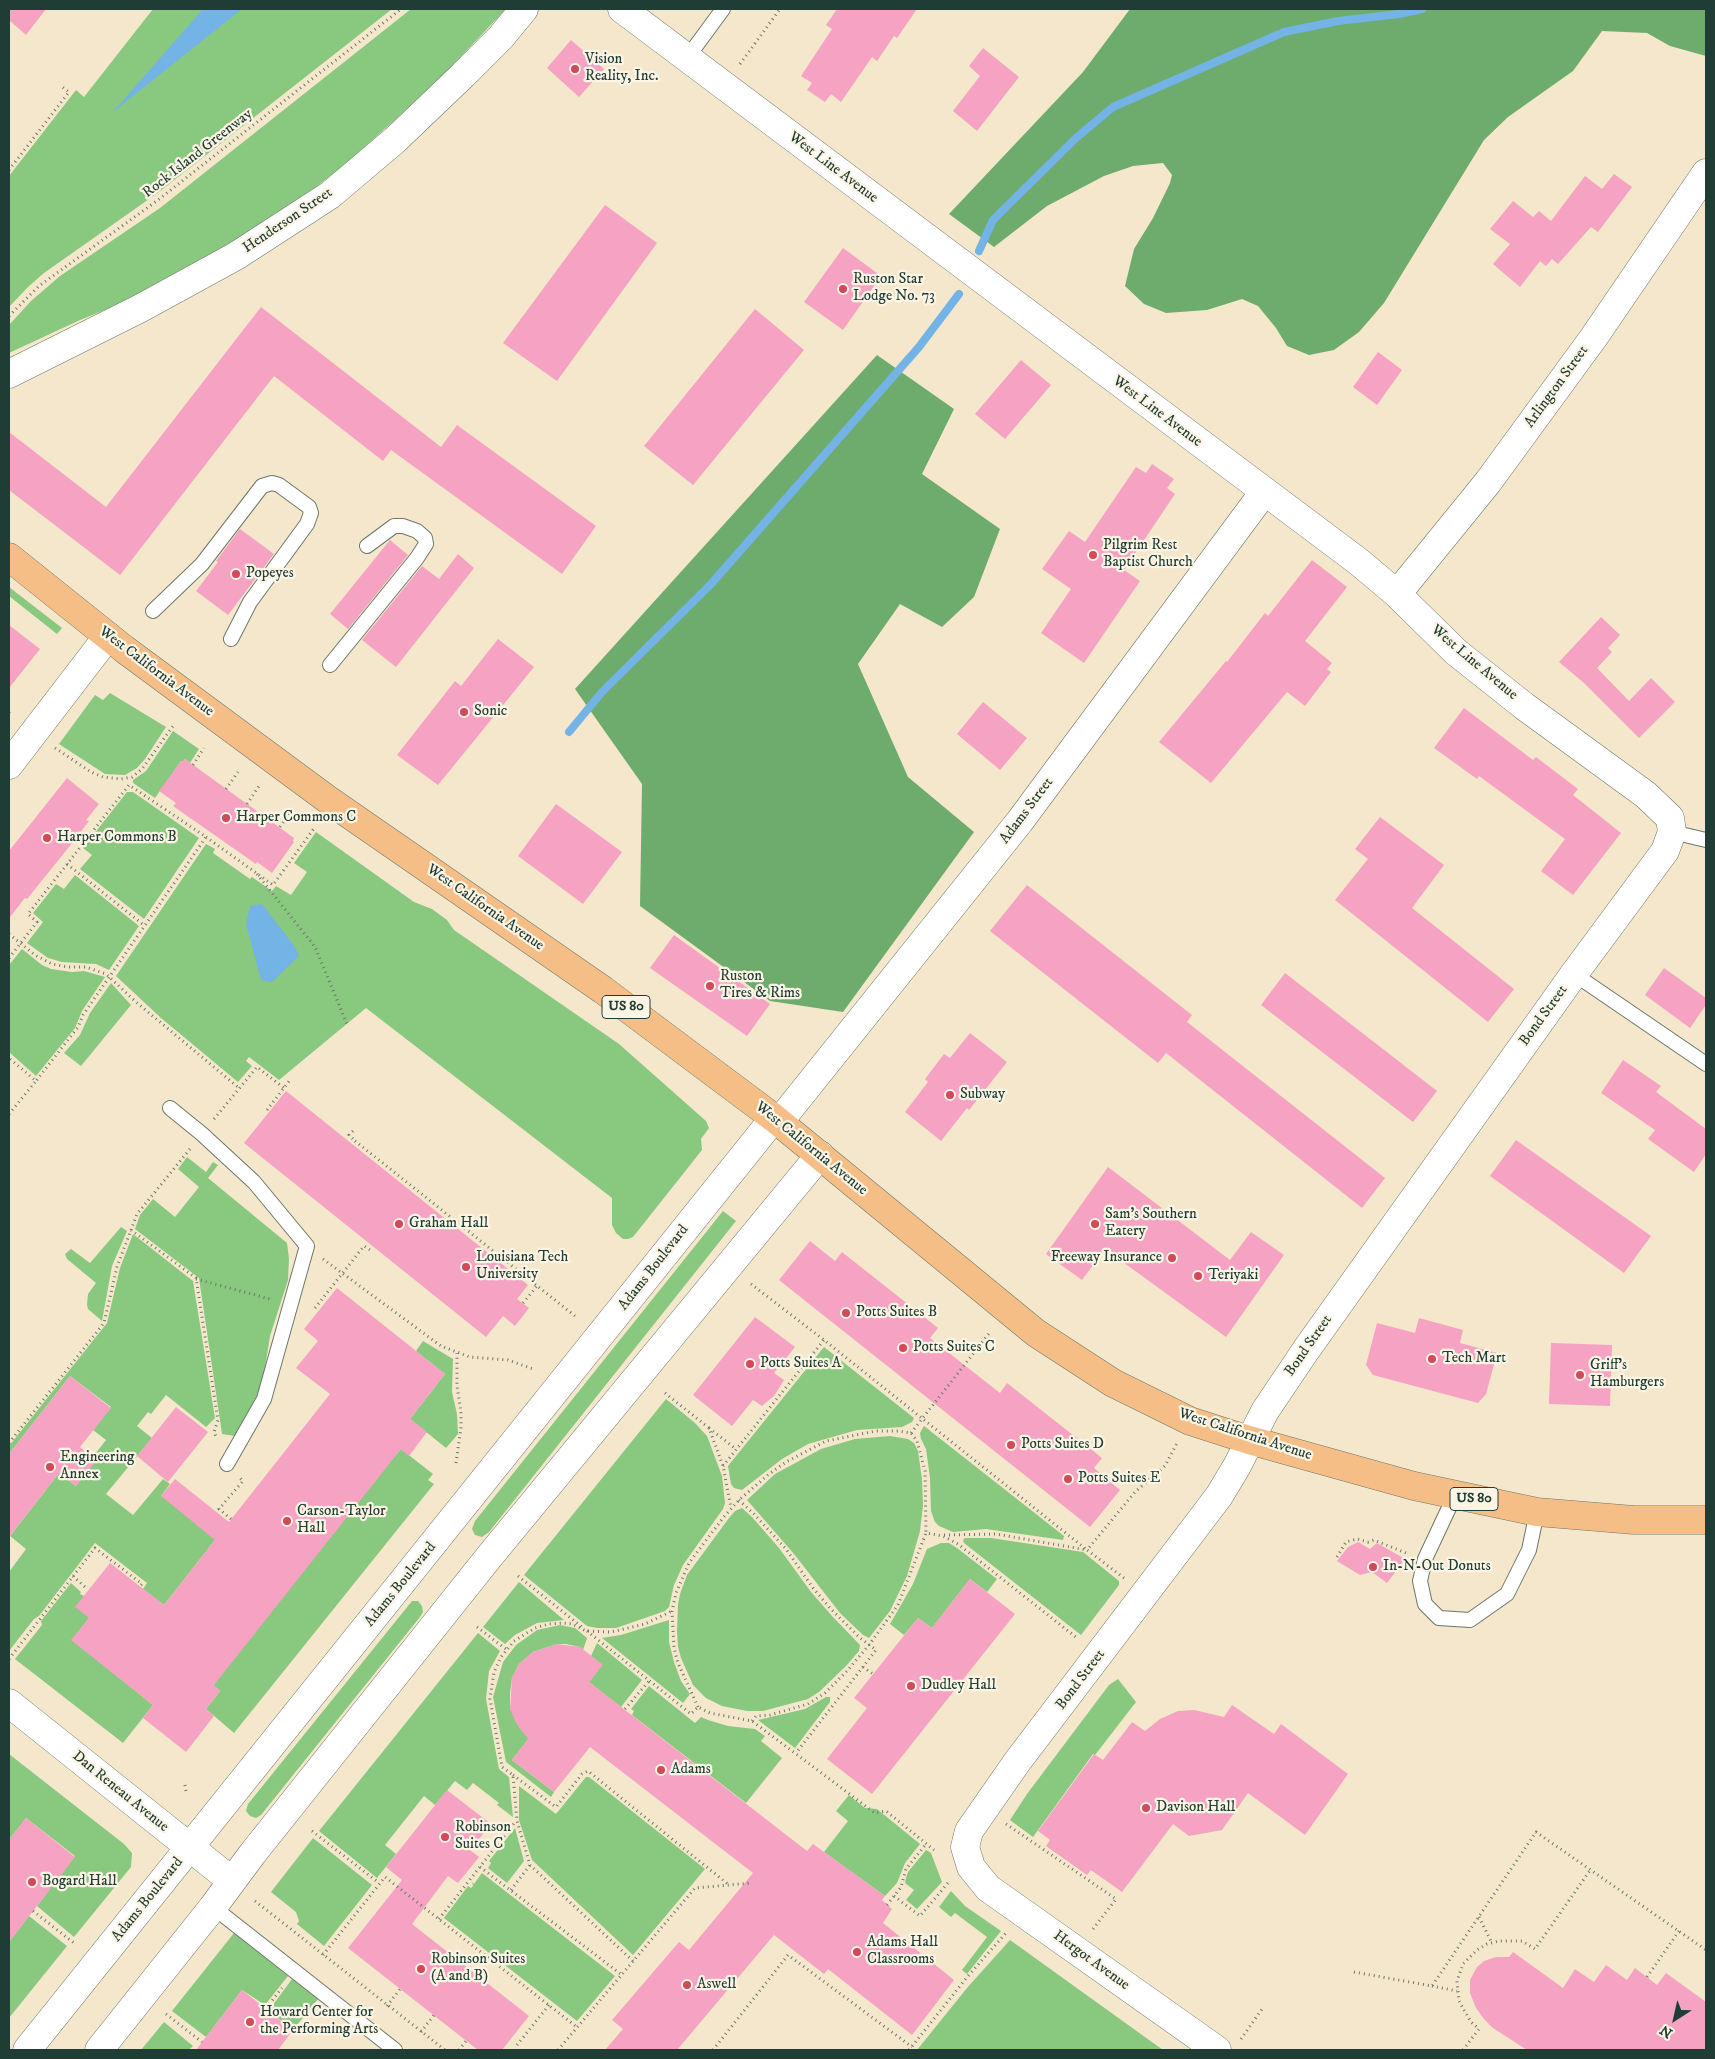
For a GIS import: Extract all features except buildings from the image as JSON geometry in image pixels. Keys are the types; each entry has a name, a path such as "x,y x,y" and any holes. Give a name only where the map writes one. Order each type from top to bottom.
{"main road":[{"name":"West California Avenue","path":"9,557 108,636 327,800 603,990 776,1120 1036,1333 1112,1383 1190,1420 1249,1440 1414,1486 1537,1512 1634,1520 1706,1520"}],"street":[{"name":"Henderson Street","path":"9,374 141,308 219,266 330,195 395,140 442,95 500,37 524,9"},
{"name":"West Line Avenue","path":"622,9 1359,562 1397,594 1456,652 1524,706 1646,795 1670,818 1672,832"},
{"name":"Arlington Street","path":"1397,594 1488,482 1702,187"},
{"name":"Adams Street","path":"776,1120 1020,821 1264,492"},
{"path":"9,765 108,636"},
{"name":"Bond Street","path":"971,1867 965,1847 969,1830 1017,1762 1219,1496 1237,1466 1265,1411 1306,1350 1574,974 1665,851 1672,832"},
{"name":"Adams Boulevard","path":"27,2050 776,1120"},
{"path":"99,2050 489,1558 820,1155"},
{"name":"Dan Reneau Avenue","path":"9,1703 232,1881"},
{"name":"Hergot Avenue","path":"971,1867 988,1888 1228,2046"}],"lane":[{"path":"687,58 723,9"},
{"path":"153,611 202,564 262,486 272,483 279,485 309,507 311,514 307,524 250,602 231,639"},
{"path":"330,665 417,558 426,544 425,538 416,531 403,526 394,526 367,546"},
{"path":"1672,832 1706,840"},
{"path":"1574,974 1706,1064"},
{"path":"170,1108 202,1134 254,1182 307,1246 264,1399 227,1464"},
{"path":"1455,1495 1425,1559 1420,1581 1425,1604 1439,1618 1470,1620 1507,1594 1529,1550 1537,1512"},
{"path":"213,1907 395,2050"}],"path":[{"name":"Rock Island Greenway","path":"9,316 39,286 158,200 401,9"},
{"path":"740,64 780,9"},
{"path":"9,170 70,92 61,86"},
{"path":"52,746 91,772 113,779 127,778 136,774 147,763 173,726"},
{"path":"193,765 204,748"},
{"path":"226,789 238,772"},
{"path":"127,778 129,785 273,885 315,827"},
{"path":"9,958 38,922 28,914 129,785"},
{"path":"246,804 259,786"},
{"path":"280,828 292,810"},
{"path":"9,1114 78,1027 83,1015 206,837"},
{"path":"67,864 145,926"},
{"path":"257,874 315,947 347,1024"},
{"path":"9,934 42,960 68,967 86,967 109,977 239,1088"},
{"path":"9,1058 36,1081"},
{"path":"9,1443 104,1324 117,1267 137,1214 256,1067 284,1088"},
{"path":"267,1110 290,1080"},
{"path":"353,1130 349,1135 356,1141 575,1316"},
{"path":"422,1200 426,1196"},
{"path":"131,1230 196,1279 290,1305"},
{"path":"307,1246 341,1274 430,1339 457,1353 470,1357 508,1360 533,1369"},
{"path":"315,1308 364,1246 373,1252"},
{"path":"196,1279 218,1420 214,1432 227,1464 243,1481 219,1509 231,1519"},
{"path":"751,1284 1127,1580"},
{"path":"523,1303 537,1286"},
{"path":"911,1433 992,1330"},
{"path":"723,1466 824,1340"},
{"path":"456,1463 461,1427 457,1386 457,1353"},
{"path":"665,1393 736,1449"},
{"path":"709,1428 723,1466 731,1509"},
{"path":"752,1721 756,1716 798,1708 816,1700 834,1684 870,1645 898,1606 926,1533 926,1471 918,1441 911,1433 876,1431 826,1442 786,1462 739,1500 689,1563 678,1586 672,1611 674,1648 678,1663 698,1706 710,1713 752,1721 875,1813 886,1811 934,1850"},
{"path":"1087,1550 1134,1492 1165,1466 1177,1443"},
{"path":"739,1500 786,1549 812,1588 830,1608 876,1650 796,1753"},
{"path":"926,1533 942,1536 996,1534 1087,1550"},
{"path":"942,1536 958,1544 1082,1642"},
{"path":"1337,1557 1346,1542 1357,1538 1368,1542 1374,1540 1406,1553 1411,1545"},
{"path":"9,1659 95,1548 142,1584 140,1586"},
{"path":"73,1576 85,1587"},
{"path":"518,1576 692,1714 698,1706"},
{"path":"672,1611 658,1619 632,1628 600,1633 586,1631 572,1624 549,1624 524,1634 506,1650 494,1672 490,1699 502,1767 556,1807 582,1774 588,1771 728,1885"},
{"path":"477,1627 506,1650"},
{"path":"863,1667 873,1674"},
{"path":"625,1709 649,1681"},
{"path":"513,1775 517,1821 530,1866 633,1961"},
{"path":"185,1785 186,1792"},
{"path":"439,1919 517,1821"},
{"path":"1003,1822 1116,1899 1088,1936"},
{"path":"312,1831 379,1883"},
{"path":"1432,1986 1536,1832 1706,1950"},
{"path":"887,1904 900,1887 906,1869 926,1844"},
{"path":"511,1890 530,1866"},
{"path":"480,1867 622,1975"},
{"path":"1463,2050 1479,2029 1471,2022 1459,2000 1459,1973 1463,1964 1477,1950 1492,1942 1522,1941 1535,1949 1591,1869"},
{"path":"323,1955 385,1877 578,2028"},
{"path":"894,1896 920,1916 948,1882"},
{"path":"560,2049 695,1888 751,1883"},
{"path":"255,1901 445,2050"},
{"path":"33,1911 74,1943"},
{"path":"1479,1917 1492,1942"},
{"path":"713,2050 788,1955 911,2049 964,1980 1007,1931"},
{"path":"1647,1977 1679,1931"},
{"path":"1354,1972 1458,1991"},
{"path":"388,2006 400,1989"},
{"path":"266,2008 274,1998"},
{"path":"518,2045 549,2005"},
{"path":"1228,2046 1262,2009"},
{"path":"166,2014 202,2042"},
{"path":"421,2032 434,2015"},
{"path":"459,2050 466,2041"}],"green space":[{"path":"153,9 392,9 159,192 44,273 9,307 9,176 76,90 84,97"},
{"path":"411,9 506,9 447,71 346,164 317,186 239,238 148,288 112,307 9,353 9,325 31,301 60,276 160,208"},
{"path":"1130,9 1706,9 1706,56 1670,46 1647,33 1602,31 1573,71 1508,117 1484,140 1384,303 1359,332 1334,350 1309,355 1287,346 1276,328 1258,306 1242,299 1207,310 1166,313 1144,304 1125,286 1134,249 1153,218 1170,183 1172,175 1163,163 1133,166 1104,176 1047,206 994,247 949,214 1083,72"},
{"path":"877,355 954,409 922,474 1000,529 974,597 942,627 900,604 858,664 908,777 974,832 843,1012 770,1001 640,906 642,784 575,689"},
{"path":"9,587 62,628 57,634 9,596"},
{"path":"110,693 166,727 145,759 137,768 125,775 105,774 59,744 95,695 103,700"},
{"path":"173,731 199,749 190,763 185,759 183,762 181,761 155,798 133,783 133,780 146,771"},
{"path":"127,792 133,792 199,838 144,919 80,869 92,855 83,848"},
{"path":"316,832 414,902 432,909 447,920 454,930 619,1044 706,1121 709,1128 701,1139 702,1150 633,1237 623,1239 616,1233 612,1225 612,1198 366,1008 279,1080 249,1057 246,1061 252,1066 238,1082 161,1018 116,976 206,844 215,849 213,853 250,879 252,877 272,891 276,886 291,895 307,872 294,863"},
{"path":"75,875 139,926 109,970 96,964 62,962 48,958 27,943 43,922 33,913 56,884 64,889"},
{"path":"22,949 42,965 51,969 72,972 84,971 105,977 82,1011 75,1028 36,1076 9,1052 9,965"},
{"path":"111,983 131,1005 81,1066 64,1053 80,1035 90,1013"},
{"path":"187,1157 206,1172 213,1162 218,1165 208,1178 287,1243 289,1259 288,1280 270,1336 262,1386 235,1436 222,1434 199,1278 135,1229 140,1215 153,1199 175,1217 199,1187 178,1169"},
{"path":"723,1211 736,1221 489,1532 482,1537 475,1535 472,1529 475,1521"},
{"path":"121,1227 127,1231 112,1266 102,1321 88,1309 87,1305 88,1294 96,1283 67,1259 65,1254 71,1249 90,1263"},
{"path":"133,1234 193,1281 215,1418 206,1427 166,1395 151,1414 148,1412 137,1426 152,1438 106,1494 133,1515 163,1479 170,1484 161,1496 229,1522 164,1605 143,1589 147,1583 95,1543 39,1616 34,1619 9,1651 9,1572 26,1549 10,1536 59,1473 76,1486 95,1461 92,1458 106,1440 93,1430 111,1407 70,1376 9,1454 9,1446 107,1323 120,1268"},
{"path":"423,1341 453,1359 452,1392 457,1414 458,1434 446,1448 410,1419 445,1374 416,1351"},
{"path":"824,1347 914,1418 912,1422 902,1427 857,1430 808,1444 782,1459 742,1490 734,1488 731,1484 728,1466"},
{"path":"666,1399 695,1423 707,1436 722,1476 725,1503 723,1509 683,1565 674,1585 669,1607 665,1611 616,1628 587,1626 524,1575"},
{"path":"924,1426 1064,1536 1063,1540 986,1529 953,1532 939,1526 935,1522 931,1511 930,1478 926,1449 920,1433"},
{"path":"890,1436 908,1439 914,1443 918,1451 923,1506 920,1531 907,1576 890,1611 869,1638 863,1635 840,1613 794,1554 747,1500 775,1474 821,1449 855,1439"},
{"path":"401,1449 433,1474 428,1480 434,1484 234,1733 206,1709 220,1691 206,1679"},
{"path":"742,1508 779,1548 811,1592 860,1645 859,1651 846,1666 819,1692 808,1699 763,1711 747,1711 722,1706 706,1698 693,1685 678,1647 678,1604 687,1575 729,1518 735,1511"},
{"path":"965,1538 991,1538 1083,1552 1119,1581 1119,1585 1081,1635 964,1543 963,1540"},
{"path":"941,1543 949,1543 957,1548 997,1579 987,1592 970,1579 932,1628 918,1618 904,1635 890,1624 913,1584 927,1549"},
{"path":"519,1582 564,1620 537,1623 515,1635 505,1644 483,1627"},
{"path":"71,1583 84,1596 89,1618 72,1640 153,1705 123,1743 15,1659 42,1625 41,1621"},
{"path":"412,1601 418,1601 422,1606 423,1612 420,1617 261,1815 256,1818 250,1816 246,1811 248,1804"},
{"path":"669,1620 669,1642 674,1662 681,1681 690,1694 683,1703 602,1638 621,1635"},
{"path":"560,1625 575,1628 587,1638 583,1650 580,1647 557,1644 533,1652 519,1664 512,1678 510,1693 510,1709 530,1737 512,1760 554,1792 551,1797 506,1762 493,1697 503,1662 516,1645 537,1630"},
{"path":"478,1633 500,1651 489,1671 486,1699 499,1769 509,1777 513,1817 497,1805 499,1803 473,1783 467,1790 455,1781 435,1805 424,1796 385,1845 396,1854 377,1878 319,1831"},
{"path":"597,1643 642,1680 621,1707 589,1682 602,1665 591,1656"},
{"path":"1118,1679 1136,1702 1095,1755 1093,1754 1033,1837 1010,1820 1027,1794 1109,1685"},
{"path":"649,1686 695,1723 701,1717 728,1726 755,1729 765,1736 761,1741 782,1758 746,1803 632,1715 634,1711 631,1709"},
{"path":"826,1697 830,1697 830,1702 795,1748 758,1720 805,1709"},
{"path":"9,1754 124,1844 132,1853 131,1867 74,1937 37,1906 75,1856 26,1818 9,1840"},
{"path":"586,1777 589,1777 705,1869 633,1955 532,1860 519,1820 519,1786 556,1814"},
{"path":"849,1795 865,1808 877,1809 920,1844 905,1863 897,1883 885,1896 824,1852 848,1821 836,1811"},
{"path":"515,1828 524,1861 507,1883 488,1868 491,1863 489,1861"},
{"path":"313,1838 372,1885 324,1946 297,1924 299,1921 296,1912 271,1892"},
{"path":"926,1850 931,1853 942,1882 917,1909 906,1900 914,1890 905,1883 908,1872"},
{"path":"482,1873 615,1976 577,2021 444,1918 468,1886 471,1888 473,1886 472,1882 474,1884"},
{"path":"951,1891 965,1906 1001,1931 967,1974 962,1970 987,1937 955,1913 951,1917 939,1907"},
{"path":"29,1916 67,1946 9,2018 9,1942"},
{"path":"234,1933 288,1976 265,2005 242,1990 206,2037 172,2011"},
{"path":"1010,1940 1163,2050 917,2050 967,1988"},
{"path":"292,1979 318,1999 293,2030 272,2013 270,2009"},
{"path":"164,2022 193,2046 189,2050 141,2050"}],"water":[{"path":"203,9 242,9 113,112"},
{"path":"262,904 295,947 299,956 272,982 261,980 246,924 250,906"}],"waterway":[{"path":"979,251 993,220 1076,138 1113,107 1284,32 1338,21 1399,14 1422,9"},
{"path":"569,732 602,692 711,584 919,347 959,294"}],"place":[{"name":"Vision Reality, Inc.","path":"575,69"},
{"name":"Ruston Star Lodge No. 73","path":"843,289"},
{"name":"Pilgrim Rest Baptist Church","path":"1093,555"},
{"name":"Popeyes","path":"236,574"},
{"name":"Sonic","path":"464,712"},
{"name":"Harper Commons C","path":"226,818"},
{"name":"Harper Commons B","path":"47,838"},
{"name":"Ruston Tires & Rims","path":"710,986"},
{"name":"Subway","path":"950,1095"},
{"name":"Graham Hall","path":"399,1224"},
{"name":"Sam's Southern Eatery","path":"1095,1224"},
{"name":"Freeway Insurance","path":"1172,1258"},
{"name":"Louisiana Tech University","path":"466,1267"},
{"name":"Teriyaki","path":"1198,1276"},
{"name":"Potts Suites B","path":"846,1313"},
{"name":"Potts Suites C","path":"903,1348"},
{"name":"Tech Mart","path":"1432,1359"},
{"name":"Potts Suites A","path":"750,1364"},
{"name":"Griff's Hamburgers","path":"1580,1375"},
{"name":"Potts Suites D","path":"1011,1445"},
{"name":"Engineering Annex","path":"50,1467"},
{"name":"Potts Suites E","path":"1068,1479"},
{"name":"Carson-Taylor Hall","path":"287,1521"},
{"name":"In-N-Out Donuts","path":"1373,1567"},
{"name":"Dudley Hall","path":"911,1686"},
{"name":"Adams","path":"661,1770"},
{"name":"Davison Hall","path":"1146,1808"},
{"name":"Robinson Suites C","path":"445,1837"},
{"name":"Bogard Hall","path":"32,1882"},
{"name":"Adams Hall Classrooms","path":"857,1952"},
{"name":"Robinson Suites (A and B)","path":"421,1969"},
{"name":"Aswell","path":"687,1985"},
{"name":"Howard Center for the Performing Arts","path":"250,2022"}]}
